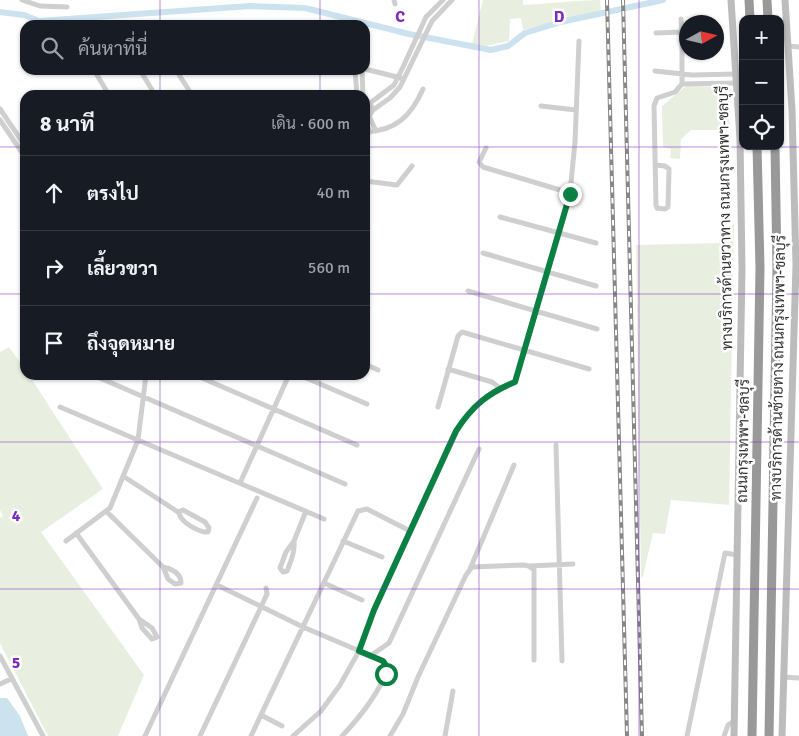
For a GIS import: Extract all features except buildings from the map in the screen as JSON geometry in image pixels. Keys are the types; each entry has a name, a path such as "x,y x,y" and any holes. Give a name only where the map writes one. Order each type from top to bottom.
{"highway":[{"path":"767,2 768,15"},
{"name":"ถนนกรุงเทพฯ-ชลบุรี","path":"752,736 760,268 757,150"},
{"name":"ถนนกรุงเทพฯ-ชลบุรี","path":"769,736 777,269 775,150"}],"main road":[{"name":"ทางบริการด้านขวาทาง ถนนกรุงเทพฯ-ชลบุรี","path":"731,0 741,148 742,269 734,736"},
{"name":"ทางบริการด้านซ้ายทาง ถนนกรุงเทพฯ-ชลบุรี","path":"782,736 796,401 796,265 792,110 786,1"}],"street":[{"path":"22,0 40,6 67,6"},
{"path":"370,101 394,85 426,17 442,0"},
{"path":"370,113 390,98 405,80 432,20 452,0"},
{"path":"656,34 679,32"},
{"path":"293,736 313,720 328,702 359,651 374,610 456,431 467,414 487,396 515,382 560,234 570,194 579,41"},
{"path":"788,46 799,47"},
{"path":"656,165 665,166 668,169 668,207 665,209 658,208 656,205 655,101 661,96 675,92 682,84 682,60"},
{"path":"370,71 405,80"},
{"path":"655,71 682,74 737,74"},
{"path":"97,75 106,90"},
{"path":"143,75 152,90"},
{"path":"179,75 189,90"},
{"path":"355,75 357,90"},
{"path":"363,75 363,90"},
{"path":"682,84 737,83"},
{"path":"370,132 390,127 402,121 416,105 423,89"},
{"path":"370,106 372,110"},
{"path":"541,106 576,110"},
{"path":"0,110 20,139"},
{"path":"0,120 20,150"},
{"path":"370,123 376,131"},
{"path":"486,148 479,162 483,167 570,194"},
{"path":"370,182 398,185 412,166"},
{"path":"500,217 596,244"},
{"path":"483,253 596,286"},
{"path":"468,291 597,329"},
{"path":"438,407 458,336 462,332 589,369"},
{"path":"370,366 378,370"},
{"path":"448,369 492,382 500,388"},
{"path":"104,380 346,484"},
{"path":"66,541 110,508 138,440 145,380"},
{"path":"207,380 358,445"},
{"path":"240,483 287,380"},
{"path":"311,380 368,404"},
{"path":"60,407 324,519"},
{"path":"556,445 562,661"},
{"path":"370,656 389,643 479,449"},
{"path":"390,736 403,714 418,677 470,569 514,465"},
{"path":"123,476 178,512 182,520 204,532 208,532 209,528 198,518 184,510 178,512"},
{"path":"145,736 256,498"},
{"path":"251,736 358,512 364,509 371,510 410,531"},
{"path":"106,511 163,567"},
{"path":"294,541 295,548 292,558 287,571 283,572 281,571 281,564 286,552 294,541 306,511"},
{"path":"76,533 139,619"},
{"path":"343,541 382,557"},
{"path":"687,736 725,554 737,555"},
{"path":"470,569 475,566 573,564"},
{"path":"529,566 534,573 534,660"},
{"path":"324,583 362,600"},
{"path":"217,585 385,664 386,674 367,708 342,736"},
{"path":"200,736 262,607 267,594 266,588"},
{"path":"0,656 43,736"},
{"path":"783,677 799,678"},
{"path":"0,684 11,678"},
{"path":"445,736 453,691"},
{"path":"261,715 282,726"},
{"path":"724,736 728,725 734,721"}],"green space":[{"path":"483,0 523,0 523,5 600,0 601,11 523,30 521,18 510,19 509,41 485,46 472,44"},
{"path":"686,86 728,87 730,130 691,130 681,139 680,159 670,158 671,149 663,147 662,106"},
{"path":"734,223 729,505 671,500 665,534 653,533 641,578 636,245 719,243 720,236"},
{"path":"9,347 20,362 20,380 32,380 103,489 41,532 144,675 118,736 48,736 0,643 0,518 3,516 0,510 0,352"}],"water":[{"path":"0,698 7,698 20,716 28,736 0,736"}],"waterway":[{"path":"370,24 491,50 508,46 525,33 561,22 663,0"},
{"path":"53,20 250,6 305,8 353,20"},
{"path":"0,12 24,15 36,20"}],"railway":[{"path":"607,0 627,736"},
{"path":"623,0 642,736"}],"route":[{"path":"386,674 387,667 383,661 359,651 374,610 456,431 467,414 487,396 515,382 560,234 570,194"}]}
